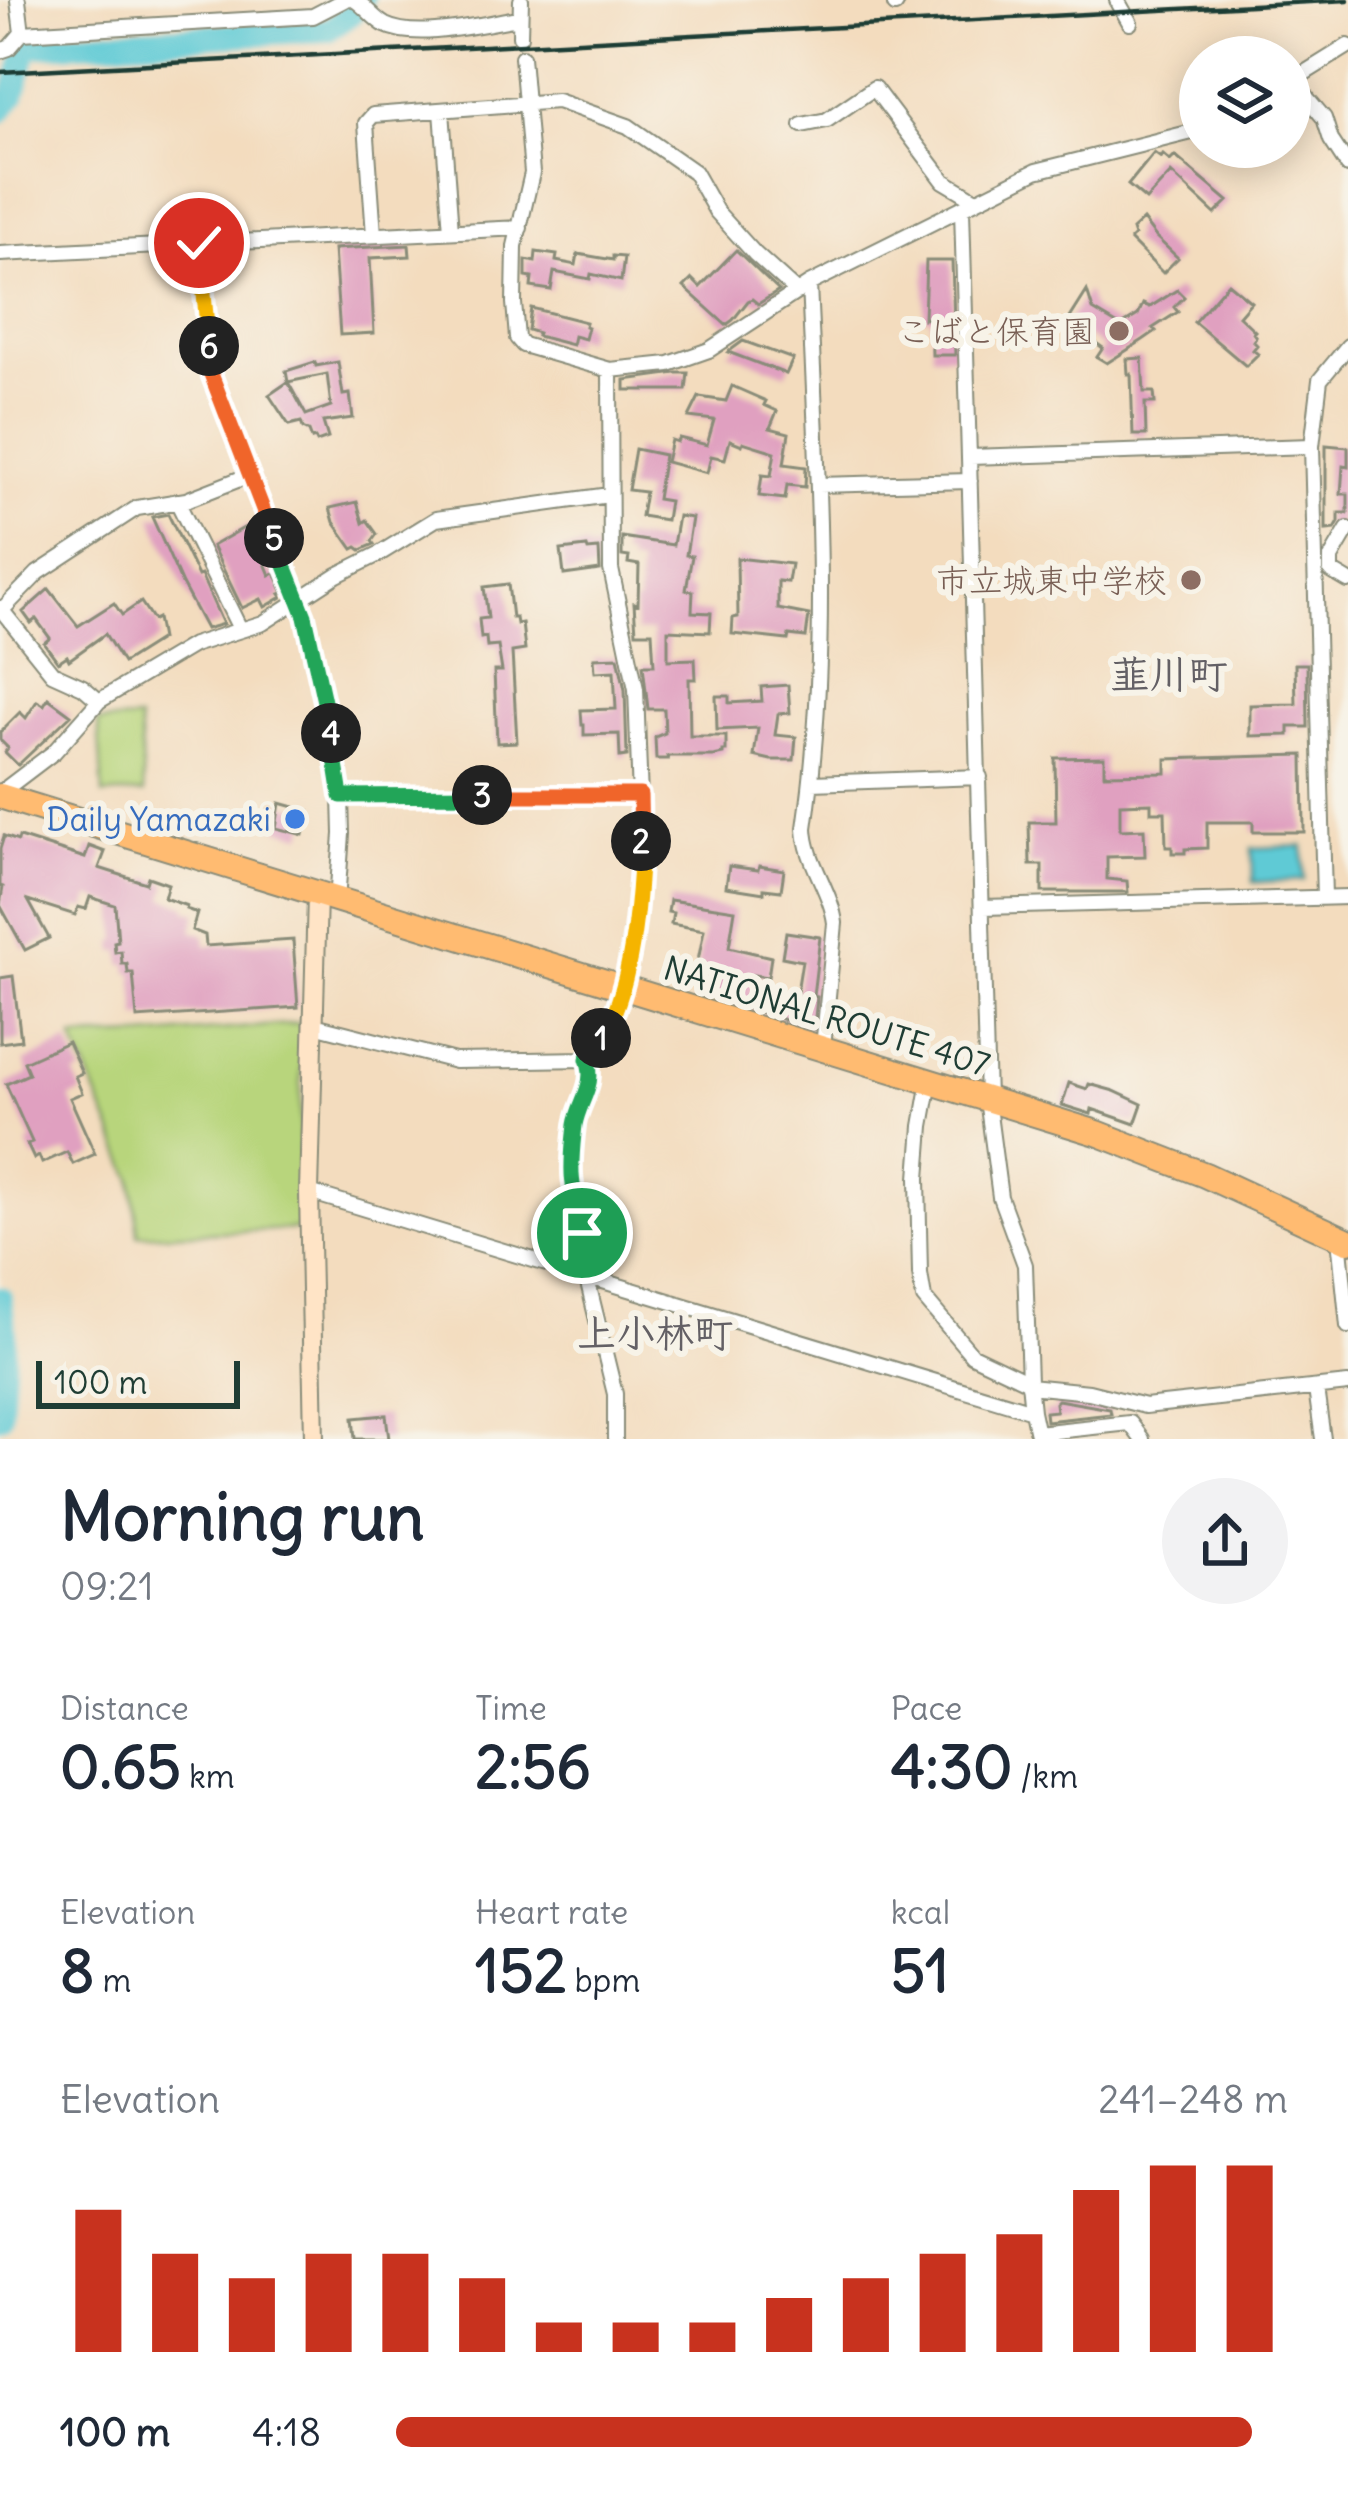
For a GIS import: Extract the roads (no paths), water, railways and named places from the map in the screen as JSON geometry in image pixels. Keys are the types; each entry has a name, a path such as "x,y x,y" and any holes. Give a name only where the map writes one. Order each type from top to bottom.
{"highway":[{"name":"NATIONAL ROUTE 407","path":"0,795 1148,1150 1344,1239"}],"street":[{"path":"18,0 22,33"},
{"path":"0,51 22,33 313,16 344,0"},
{"path":"356,0 392,28 450,29 519,18"},
{"path":"520,0 520,36"},
{"path":"1117,0 1130,23"},
{"path":"1311,69 1348,46"},
{"path":"522,57 532,173 514,246 518,338 523,345 610,370 669,364 710,350 802,288 1042,169 1179,135"},
{"path":"802,125 827,120 874,88 944,181 976,200"},
{"path":"374,235 366,123 373,115 556,101 628,126 694,172 716,211 755,254 802,288 818,485 819,711 806,844 833,905 835,923 823,1048"},
{"path":"1311,103 1324,118 1330,140 1348,166"},
{"path":"442,111 451,231"},
{"path":"962,209 987,1100 1000,1197 1027,1279 1029,1384 1038,1436 1130,1423 1142,1439"},
{"path":"0,254 520,228"},
{"path":"199,243 211,374 305,616 341,796 342,834 327,898 314,1024 310,1192 314,1439"},
{"path":"1324,897 1312,446 1320,380 1348,346"},
{"path":"587,1059 607,1030 623,988 639,888 636,689 610,569 610,370"},
{"path":"970,457 1312,446"},
{"path":"99,701 83,687 52,673 1,609 38,573 121,517 144,505 177,501 250,475"},
{"path":"818,485 970,481"},
{"path":"0,795 54,752 99,701 193,645 263,622 436,519 609,495"},
{"path":"177,501 240,629"},
{"path":"1348,529 1331,558 1331,571 1348,581"},
{"path":"812,783 980,777"},
{"path":"341,796 640,795"},
{"path":"983,908 1348,896"},
{"path":"314,1024 454,1061 587,1059"},
{"path":"587,1059 589,1091 574,1127 572,1183 586,1275 615,1394 615,1439"},
{"path":"929,1082 919,1178 920,1274 925,1298 972,1354 1029,1384 1089,1391 1140,1406 1348,1384"},
{"path":"310,1192 1032,1411"},
{"path":"1344,1239 1348,1326"},
{"path":"1316,1389 1323,1439"}],"water":[{"path":"1303,846 1304,880 1253,882 1252,848"}],"waterway":[{"path":"0,111 13,96 27,46 328,30 362,0"},
{"path":"0,1298 5,1334 0,1416"}],"railway":[{"path":"0,72 1348,0"}],"place":[{"name":"こばと保育園","path":"1119,331"},
{"name":"市立城東中学校","path":"1191,580"},
{"name":"Daily Yamazaki","path":"295,819"}],"district":[{"name":"韮川町","path":"1169,674"},
{"name":"上小林町","path":"655,1333"}]}
